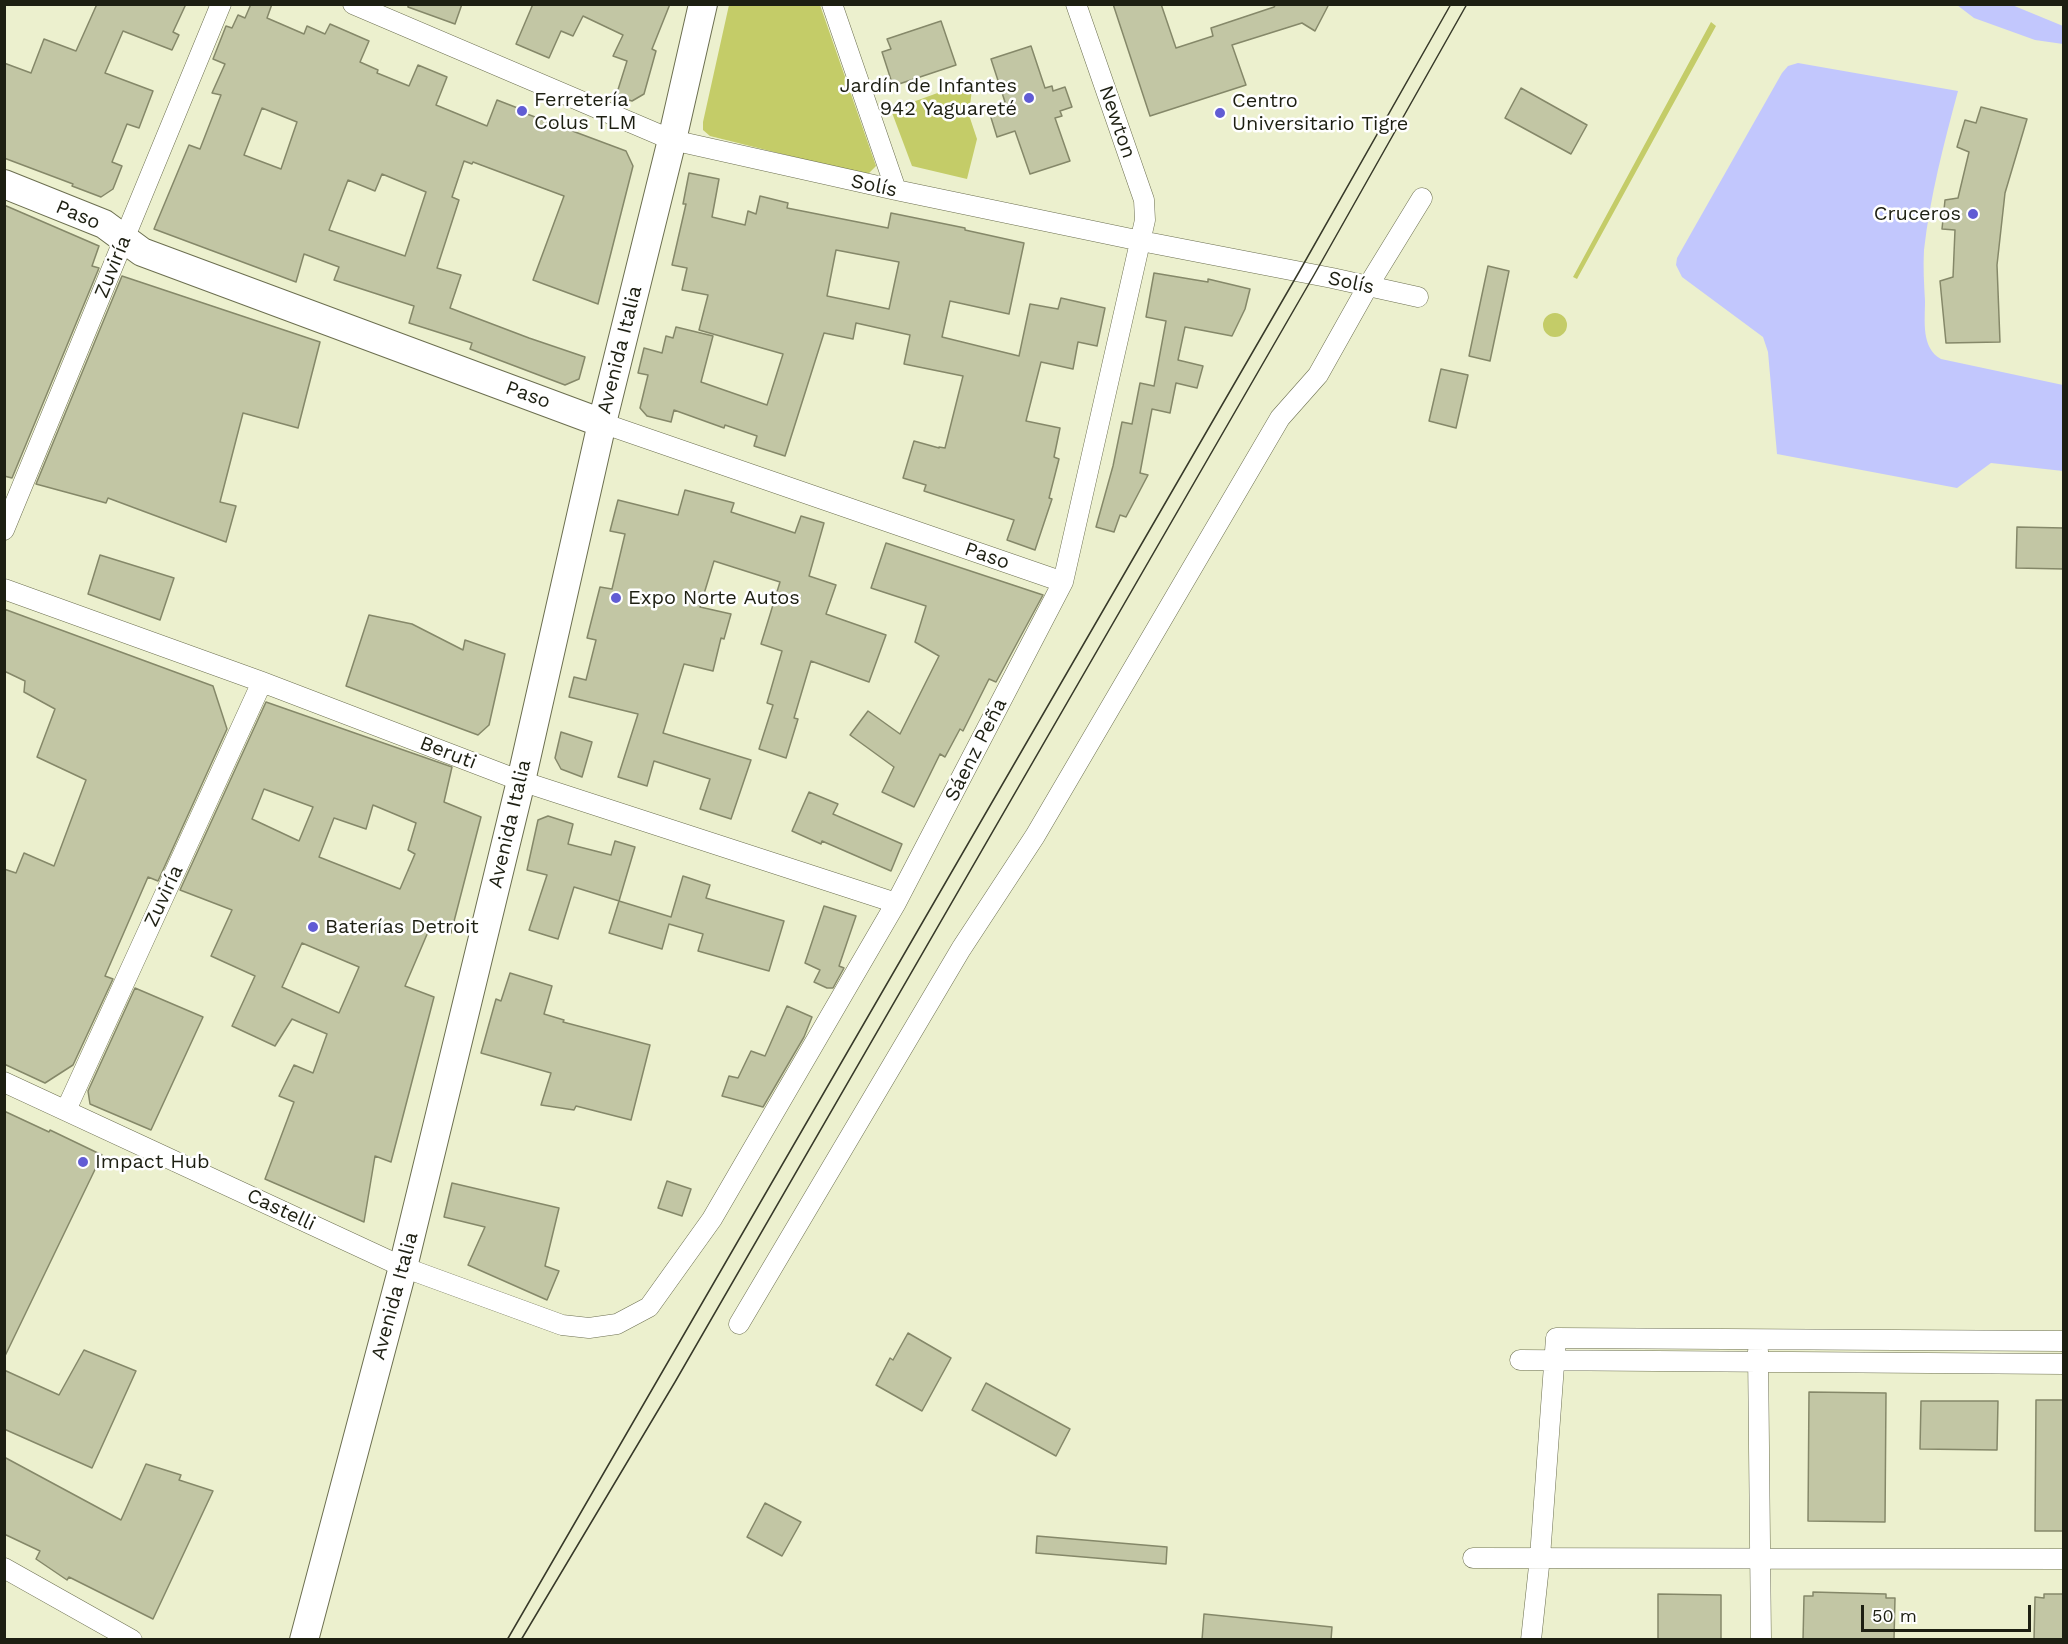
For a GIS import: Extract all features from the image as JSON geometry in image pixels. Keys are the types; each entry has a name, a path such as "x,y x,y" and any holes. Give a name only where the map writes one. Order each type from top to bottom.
{"street":[{"name":"Zuviría","path":"4,530 221,4"},
{"name":"Solís","path":"353,4 672,140 896,190 1418,297"},
{"name":"Avenida Italia","path":"304,1640 403,1267 521,781 602,423 704,4"},
{"path":"832,4 896,190"},
{"name":"Newton","path":"1076,4 1144,200 1145,220 1141,241"},
{"name":"Paso","path":"4,184 104,224 142,252 602,423 1063,582"},
{"path":"739,1324 961,950 1035,836 1280,418 1318,375 1368,286 1422,198"},
{"name":"Sáenz Peña","path":"562,1325 589,1328 617,1324 649,1307 712,1219 896,903 1063,582 1141,241"},
{"name":"Beruti","path":"4,589 262,682 521,781 896,903"},
{"name":"Zuviría","path":"66,1110 262,682"},
{"name":"Castelli","path":"4,1082 403,1267 562,1325"},
{"path":"1531,1640 1540,1557 1556,1338 2064,1341"},
{"path":"1758,1340 1761,1640"},
{"path":"1520,1360 2064,1364"},
{"path":"1473,1558 2064,1559"},
{"path":"4,1568 132,1640"}],"green space":[{"path":"729,5 820,5 876,166 869,173 862,174 710,136 703,130"},
{"path":"1711,22 1716,26 1577,279 1573,277"},
{"path":"973,80 969,115 977,139 967,179 912,166 891,110"},
{"path":"1555,313 1564,316 1567,325 1564,334 1555,337 1546,334 1543,325 1546,316"}],"water":[{"path":"1957,5 2012,5 2063,26 2063,44 2035,40 1974,18"},
{"path":"1798,63 1958,91 1934,190 1924,250 1927,341 1930,348 1941,359 2063,385 2063,471 1991,463 1957,488 1777,454 1768,352 1763,337 1682,277 1676,265 1677,258 1782,73 1788,66"}],"building":[{"path":"97,4 186,4 173,32 179,35 172,50 123,31 105,73 153,91 139,128 127,124 112,162 122,166 113,189 101,197 4,158 4,63 31,73 44,39 76,51"},
{"path":"251,4 272,4 267,18 304,34 307,26 325,34 330,24 369,41 360,62 378,70 377,73 409,86 418,65 447,77 436,105 487,126 497,100 528,112 527,114 626,151 633,166 598,304 533,280 564,196 473,162 472,164 464,161 452,197 459,200 437,268 461,275 450,308 585,357 579,379 565,385 470,349 472,343 409,323 414,306 334,280 339,267 304,254 296,282 154,229 189,145 200,149 221,95 212,93 225,64 213,59 226,26 232,28 238,15 245,18","holes":["262,108 297,122 281,169 244,155","382,174 426,192 405,256 329,230 348,180 375,191"]},
{"path":"408,4 462,4 455,24 408,7"},
{"path":"533,4 670,4 652,49 656,51 644,94 632,101 616,96 627,61 613,56 623,35 583,16 573,36 561,31 549,58 516,44"},
{"path":"1113,4 1161,4 1176,48 1213,36 1211,28 1274,7 1276,4 1329,4 1315,31 1302,23 1232,45 1246,85 1150,116"},
{"path":"941,21 956,65 893,86 882,52 891,49 887,39"},
{"path":"1031,46 1045,88 1052,86 1053,91 1065,87 1072,107 1060,111 1062,116 1055,118 1070,161 1030,174 1015,131 997,137 988,108 1005,102 991,59"},
{"path":"1521,88 1587,125 1571,154 1505,118"},
{"name":"Cruceros","path":"1981,107 2027,119 2005,193 1997,265 2000,342 1946,343 1940,281 1953,277 1955,230 1942,229 1945,200 1958,198 1969,152 1957,147 1965,120 1976,123"},
{"path":"689,173 719,179 712,217 745,225 748,211 756,214 760,196 788,203 787,208 888,228 891,213 1024,243 1009,314 950,301 942,337 1019,356 1030,304 1058,309 1061,298 1105,308 1097,346 1078,342 1073,369 1041,362 1026,421 1060,428 1054,457 1059,459 1049,498 1052,499 1035,550 1007,540 1014,520 924,491 926,485 903,478 914,441 945,448 963,376 904,364 910,335 856,323 853,339 824,333 785,456 754,446 757,436 725,425 724,428 674,410 671,422 647,416 640,408 648,375 638,373 644,348 662,353 666,336 673,338 676,327 713,336 701,382 767,405 783,354 699,330 708,295 682,290 687,268 672,265 686,204 683,204","holes":["836,250 899,262 889,309 827,296"]},
{"path":"4,205 99,246 92,266 99,268 12,478 4,476"},
{"path":"1488,266 1509,271 1490,361 1469,356"},
{"path":"1154,273 1208,282 1208,279 1250,289 1245,309 1232,336 1185,327 1178,360 1203,366 1197,388 1176,383 1170,413 1152,409 1140,473 1148,475 1126,517 1120,515 1114,532 1096,527 1113,466 1122,422 1132,424 1140,383 1154,386 1166,321 1146,317"},
{"path":"122,276 320,342 298,428 243,413 220,502 236,506 226,542 108,498 106,503 36,484"},
{"path":"1441,369 1468,375 1456,428 1429,421"},
{"path":"685,490 734,503 731,512 795,533 801,516 824,523 809,576 836,585 826,614 886,635 869,682 811,661 794,718 798,719 786,758 759,749 773,705 767,703 782,651 761,644 780,582 714,561 700,607 731,614 724,639 721,638 713,671 684,664 663,733 751,760 731,819 700,809 710,779 654,761 647,786 618,777 638,714 569,697 574,677 586,680 596,640 587,638 600,587 612,589 625,534 610,531 618,500 678,515"},
{"path":"2017,527 2064,528 2064,569 2016,568"},
{"path":"886,543 1043,595 996,682 989,679 963,731 960,729 945,757 940,754 914,807 882,792 894,767 850,735 868,711 900,734 939,656 915,642 926,606 871,588"},
{"path":"100,555 174,578 160,620 88,594"},
{"path":"4,609 213,686 227,729 158,881 148,877 105,976 113,979 73,1065 45,1083 4,1064 4,869 16,873 24,853 54,866 86,780 37,757 55,709 24,692 25,681 4,671"},
{"path":"369,615 412,624 463,650 465,640 505,654 489,725 478,735 346,686"},
{"path":"266,702 452,767 444,802 481,817 451,933 431,925 405,986 434,997 391,1162 375,1156 364,1222 265,1179 294,1102 279,1096 294,1065 313,1073 327,1034 292,1019 275,1046 232,1026 255,976 211,956 232,910 180,890","holes":["264,789 313,807 299,841 252,819","373,805 416,823 408,850 415,854 400,889 319,857 334,818 366,829","302,943 359,967 339,1013 282,987"]},
{"path":"561,732 592,742 582,777 561,769 555,758"},
{"path":"809,792 838,804 833,814 902,844 891,871 822,841 821,844 792,831"},
{"path":"548,816 573,824 568,844 611,855 615,841 635,847 619,901 574,887 558,939 529,930 547,875 527,870 538,820"},
{"path":"683,876 710,885 706,898 784,921 769,971 698,951 703,934 669,924 662,949 609,933 619,901 671,917"},
{"path":"824,906 856,916 839,966 844,968 833,988 827,988 814,982 820,970 805,963"},
{"path":"510,973 552,986 544,1014 564,1020 563,1022 650,1045 631,1120 576,1106 574,1110 541,1105 551,1073 481,1053 496,999 501,1001"},
{"path":"135,988 203,1017 151,1130 90,1104 88,1091"},
{"path":"787,1006 812,1017 804,1037 763,1107 722,1096 729,1076 738,1078 751,1051 765,1056"},
{"path":"4,1111 102,1155 4,1358"},
{"path":"667,1181 691,1189 682,1216 658,1208"},
{"path":"452,1183 559,1208 545,1266 559,1271 547,1300 468,1265 485,1227 444,1217"},
{"path":"908,1333 951,1358 922,1411 876,1385 890,1358 893,1360"},
{"path":"84,1350 136,1371 92,1468 4,1429 4,1370 59,1395"},
{"path":"986,1383 1070,1429 1056,1456 972,1410"},
{"path":"1809,1392 1886,1393 1885,1522 1808,1521"},
{"path":"2036,1400 2064,1400 2064,1531 2035,1531"},
{"path":"1921,1401 1998,1401 1997,1450 1920,1449"},
{"path":"4,1457 121,1520 146,1464 181,1475 179,1480 213,1491 153,1619 69,1577 67,1580 36,1559 40,1551 4,1534"},
{"path":"765,1503 801,1522 782,1556 747,1537"},
{"path":"1037,1536 1167,1547 1166,1564 1036,1553"},
{"path":"1813,1592 1886,1594 1886,1598 1895,1598 1894,1640 1803,1640 1804,1596 1813,1596"},
{"path":"1658,1594 1721,1595 1721,1640 1658,1640"},
{"path":"2044,1594 2064,1594 2064,1640 2034,1640 2035,1597 2044,1598"},
{"path":"1204,1614 1332,1627 1331,1640 1202,1640"}],"tram line":[{"path":"507,1640 1299,272 1451,4"},
{"path":"521,1640 675,1382 1314,275 1467,4"}],"place":[{"name":"Jardín de Infantes 942 Yaguareté","path":"1029,98"},
{"name":"Ferretería Colus TLM","path":"522,111"},
{"name":"Centro Universitario Tigre","path":"1220,113"},
{"name":"Cruceros","path":"1973,214"},
{"name":"Expo Norte Autos","path":"616,598"},
{"name":"Baterías Detroit","path":"313,927"},
{"name":"Impact Hub","path":"83,1162"}]}
